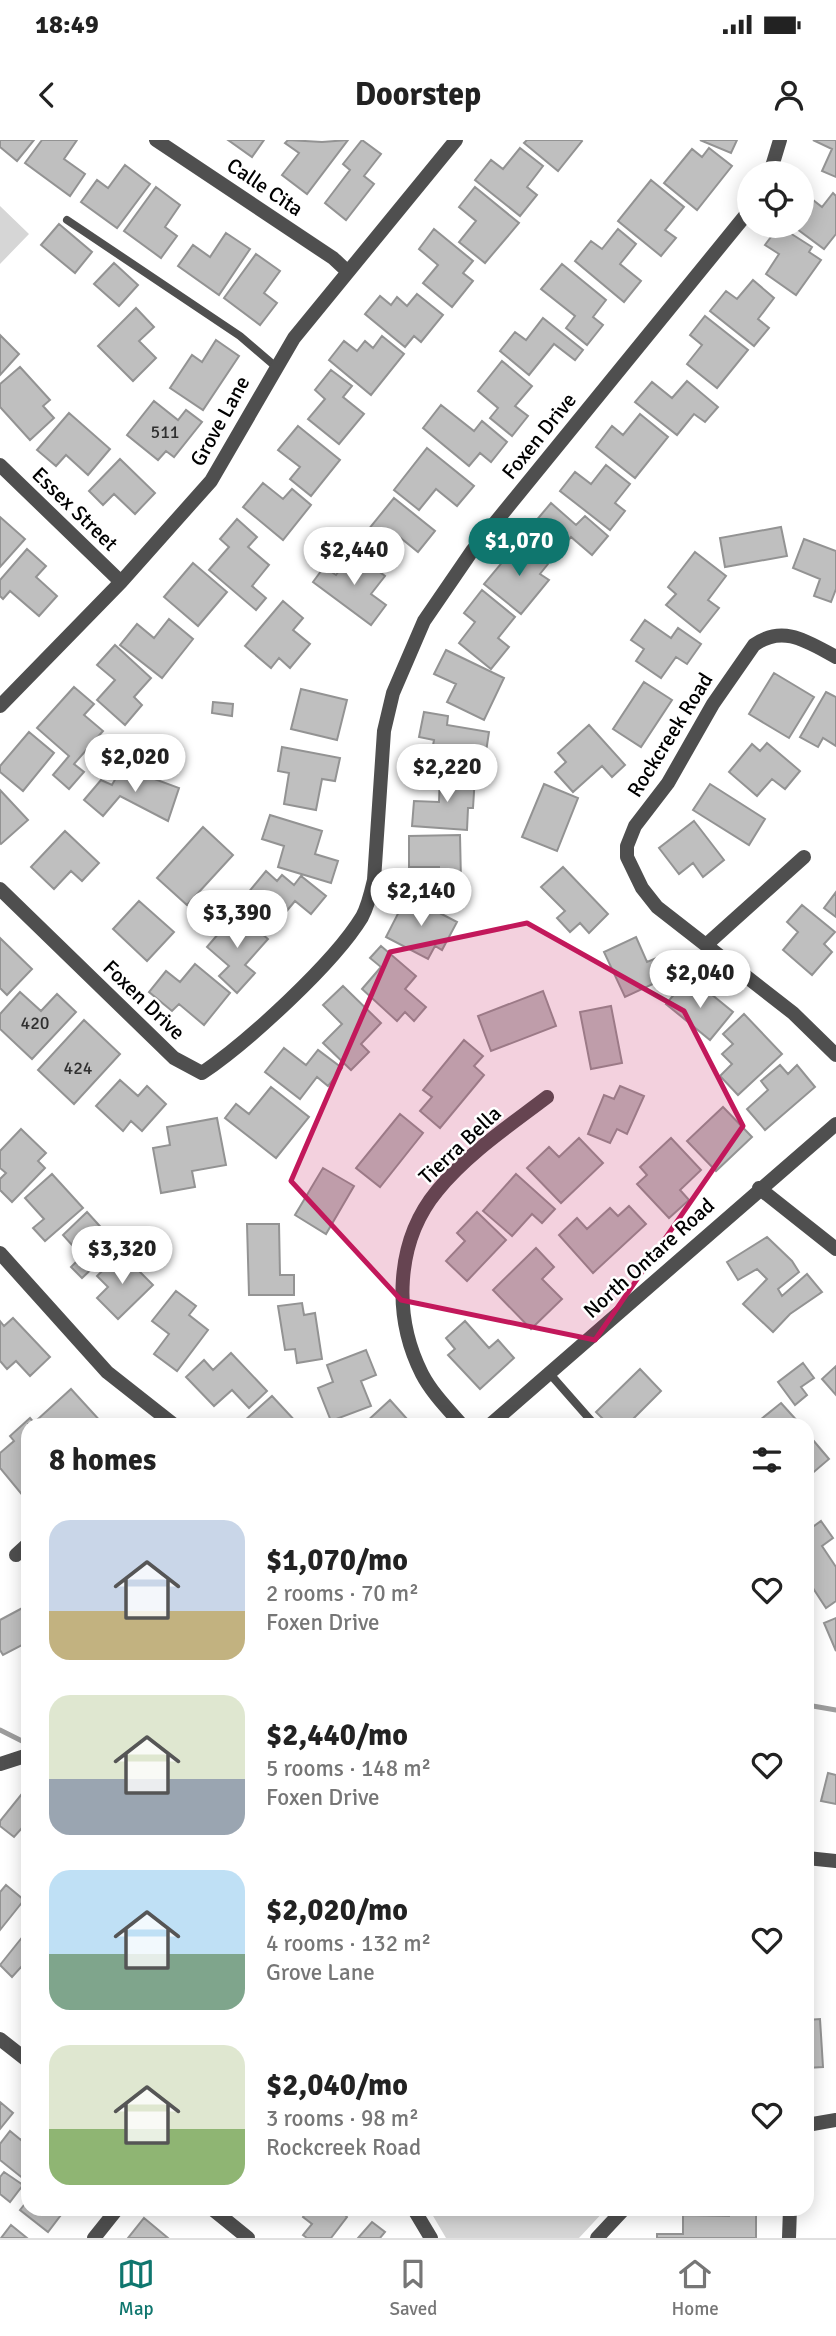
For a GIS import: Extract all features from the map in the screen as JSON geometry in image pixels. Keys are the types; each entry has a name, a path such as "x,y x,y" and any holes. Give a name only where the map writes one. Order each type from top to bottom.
{"street":[{"name":"Calle Cita","path":"156,140 333,258 348,272"},
{"name":"Grove Lane","path":"0,706 121,582 211,481 231,452 275,366 456,140"},
{"path":"774,161 780,140"},
{"name":"Foxen Drive","path":"0,889 174,1058 202,1073 291,997 349,935 368,904 374,880 384,731 393,693 424,621 472,551 737,226"},
{"name":"Essex Street","path":"0,465 121,582"},
{"name":"Rockcreek Road","path":"836,657 794,636 784,634 763,639 754,645 713,704 668,783 630,835 627,846 629,867 642,888 674,923 793,1013 836,1055"},
{"path":"706,945 804,857"},
{"name":"Tierra Bella","path":"456,1418 433,1391 411,1350 402,1303 406,1256 415,1229 437,1191 499,1134 547,1097"},
{"name":"North Ontare Road","path":"498,1418 759,1188 836,1124"},
{"path":"759,1188 836,1249"},
{"path":"1,1257 107,1372 161,1418"},
{"path":"16,1555 21,1550"},
{"path":"0,1763 21,1757"},
{"path":"814,1859 836,1861"},
{"path":"0,2039 21,2056"},
{"path":"814,2124 836,2120"},
{"path":"94,2238 112,2216"},
{"path":"221,2216 248,2238"},
{"path":"418,2216 432,2238"},
{"path":"597,2238 618,2216"},
{"path":"789,2238 790,2216"}],"lane":[{"path":"67,220 240,336 275,366"},
{"path":"550,1374 589,1418"}],"highlighted area":[{"path":"527,923 684,1011 743,1126 595,1340 401,1300 291,1181 390,952"}],"shaded area":[{"path":"0,206 29,234 0,264"},
{"path":"433,2216 599,2216 579,2238 446,2238"}],"building":[{"path":"0,140 34,140 17,161 0,147"},
{"path":"42,140 77,140 64,159 85,174 70,196 25,163"},
{"path":"228,140 264,140 252,157"},
{"path":"288,140 348,140 307,194 282,175 299,153 285,143"},
{"path":"362,140 381,154 364,176 374,184 346,220 325,203 350,170 343,164"},
{"path":"527,140 582,141 558,171 524,143"},
{"path":"700,140 737,140 731,153"},
{"path":"813,140 836,140 836,177 822,171 832,149"},
{"path":"520,148 543,166 527,187 537,195 520,216 475,180 491,160 503,169"},
{"path":"709,148 732,166 697,210 664,183 692,149 702,157"},
{"path":"125,165 150,184 117,228 81,202 97,180 108,188"},
{"path":"651,180 684,207 665,230 676,238 661,256 618,221"},
{"path":"156,187 180,205 165,227 177,236 161,258 124,231"},
{"path":"475,187 519,223 485,263 459,242 476,221 459,207"},
{"path":"833,193 836,196 836,234 824,249 809,238 814,238 814,201 822,207"},
{"path":"59,224 92,252 75,273 41,245"},
{"path":"434,229 473,261 463,273 473,281 452,307 423,283 438,265 419,249"},
{"path":"618,229 636,244 620,264 641,281 624,302 575,261 591,241 602,249"},
{"path":"226,233 250,249 219,295 178,266 193,245 210,257"},
{"path":"770,238 798,238 812,247 809,252 821,260 796,295 766,274 779,254 765,245"},
{"path":"256,254 280,271 264,293 277,303 260,325 224,298"},
{"path":"114,263 138,285 119,306 94,284"},
{"path":"562,264 606,300 593,317 603,325 587,345 566,328 575,316 541,289"},
{"path":"753,280 774,298 758,319 769,328 754,346 710,311 726,291 737,299"},
{"path":"417,294 443,315 421,342 414,336 405,347 365,314 380,296 391,305 397,297 407,306"},
{"path":"136,308 154,327 139,341 156,358 133,381 98,346"},
{"path":"705,316 748,350 717,388 687,364 702,345 690,335"},
{"path":"543,318 583,350 575,360 554,344 529,375 500,351 515,332 526,340"},
{"path":"0,335 19,354 0,375"},
{"path":"382,336 404,354 371,395 329,360 344,341 357,351 365,341 373,348"},
{"path":"216,340 239,356 203,410 170,388 192,355 202,362"},
{"path":"502,361 532,386 515,406 528,416 512,436 490,418 498,408 478,391"},
{"path":"20,367 50,400 43,406 54,418 30,440 0,407 0,384"},
{"path":"331,370 352,386 343,397 364,414 339,444 308,419 325,399 315,390"},
{"path":"687,381 718,407 705,422 694,414 677,435 635,402 652,382 672,398"},
{"path":"154,401 178,420 186,410 202,422 174,457 166,451 158,460 127,435"},
{"path":"441,405 474,431 482,421 507,442 491,462 480,453 469,466 423,428"},
{"path":"69,413 110,449 88,475 66,455 56,466 37,450"},
{"path":"640,414 668,437 635,478 596,447 612,426 623,435"},
{"path":"298,426 340,460 311,496 290,479 300,467 278,450"},
{"path":"427,448 474,486 457,506 436,489 419,510 394,490"},
{"path":"120,459 155,493 135,514 114,494 103,505 89,491"},
{"path":"606,465 630,484 615,503 625,511 610,530 560,491 575,472 591,484"},
{"path":"263,483 283,499 292,489 311,505 283,540 243,507"},
{"path":"394,498 435,531 418,552 397,535 379,558 359,541"},
{"path":"551,503 576,525 585,516 608,536 592,555 571,537 552,559 524,535"},
{"path":"0,517 25,539 0,567"},
{"path":"237,519 257,537 248,547 269,565 252,586 266,598 256,610 209,570 229,547 220,539"},
{"path":"781,527 787,556 725,567 720,538"},
{"path":"804,539 836,551 836,589 831,602 814,596 820,579 793,568"},
{"path":"520,541 548,564 540,574 549,580 521,614 484,584"},
{"path":"27,549 46,566 36,577 57,596 39,616 10,591 3,599 0,596 0,580"},
{"path":"353,552 385,576 371,594 386,605 371,625 313,582 324,567 336,575"},
{"path":"695,552 726,576 708,600 719,608 700,632 666,605 676,594 668,587"},
{"path":"193,563 227,592 198,626 164,597"},
{"path":"482,590 515,617 498,638 509,647 491,669 459,643 475,622 464,613"},
{"path":"283,601 303,618 293,630 310,644 290,668 279,658 271,668 245,646"},
{"path":"169,619 193,639 162,678 120,645 137,624 154,638"},
{"path":"645,620 671,638 678,628 701,644 687,664 676,657 661,678 636,661 644,649 631,640"},
{"path":"115,645 151,678 134,697 142,705 125,725 97,700 115,680 97,665"},
{"path":"446,650 504,678 484,720 447,702 456,684 434,674"},
{"path":"774,673 814,697 789,738 749,714"},
{"path":"644,682 672,700 641,747 613,729"},
{"path":"74,687 94,704 84,715 103,731 74,764 84,772 69,789 53,775 69,756 37,728"},
{"path":"301,689 347,700 337,740 291,729"},
{"path":"826,692 836,697 836,746 823,738 818,747 800,737"},
{"path":"213,702 233,704 232,716 212,713"},
{"path":"424,712 448,716 447,725 489,732 484,765 431,756 434,740 419,737"},
{"path":"589,725 625,765 612,777 602,766 573,792 555,772 566,762 558,753"},
{"path":"29,732 54,753 23,791 0,772 0,766"},
{"path":"767,743 800,771 785,789 772,779 757,796 729,772 752,744 760,751"},
{"path":"282,747 340,758 335,781 322,779 316,810 284,804 289,773 278,771"},
{"path":"122,767 179,788 168,821 120,796 103,816 84,800 101,780 112,785"},
{"path":"440,774 475,776 473,808 468,808 467,830 412,826 414,801 439,802"},
{"path":"544,784 578,798 557,851 522,837"},
{"path":"710,784 765,819 749,845 693,810"},
{"path":"0,790 28,820 1,844 0,843"},
{"path":"270,815 322,831 315,854 338,861 331,883 278,867 284,846 262,839"},
{"path":"694,821 724,860 703,877 693,863 679,874 659,848"},
{"path":"203,827 233,855 187,905 157,878"},
{"path":"65,831 99,863 82,881 71,871 54,889 31,867"},
{"path":"460,835 461,881 440,881 439,867 409,867 409,836"},
{"path":"563,867 608,914 589,933 580,923 570,932 557,918 565,911 541,887"},
{"path":"266,871 277,881 282,875 294,885 301,876 326,896 311,914 295,901 270,931 238,905"},
{"path":"836,892 836,917 824,908"},
{"path":"407,896 457,922 442,950 435,946 428,959 386,937"},
{"path":"139,901 174,932 147,961 113,929"},
{"path":"802,905 835,932 824,944 832,952 812,975 783,950 798,932 787,922"},
{"path":"237,912 268,939 245,965 255,973 237,993 219,976 229,966 207,947"},
{"path":"636,937 647,962 659,957 668,977 625,997 604,952"},
{"path":"0,938 32,969 7,995 0,988"},
{"path":"381,946 416,976 405,989 426,1007 414,1021 405,1012 397,1021 362,989 381,967 370,958"},
{"path":"195,964 230,993 204,1025 179,1004 172,1011 149,992 166,971 180,982"},
{"path":"700,985 733,1012 710,1040 666,1004 681,986 691,995"},
{"path":"343,986 381,1023 361,1044 369,1052 351,1070 323,1043 342,1024 323,1005"},
{"path":"543,991 556,1026 491,1051 478,1016"},
{"path":"20,992 41,1011 57,994 76,1012 32,1059 0,1029 0,1014"},
{"path":"611,1006 622,1063 591,1069 580,1012"},
{"path":"744,1014 782,1054 738,1095 720,1076 732,1064 722,1054 733,1044 723,1034"},
{"path":"84,1020 120,1054 74,1104 38,1070"},
{"path":"464,1040 483,1056 474,1066 484,1075 440,1128 420,1111 432,1097 423,1090"},
{"path":"284,1048 306,1065 318,1050 342,1068 328,1086 317,1077 300,1099 265,1072"},
{"path":"780,1065 788,1074 797,1065 815,1087 765,1130 747,1109 768,1090 761,1081"},
{"path":"120,1080 138,1096 147,1086 166,1104 142,1131 131,1121 123,1131 96,1106"},
{"path":"620,1086 644,1096 627,1134 617,1129 610,1143 588,1134 604,1095 614,1099"},
{"path":"271,1087 309,1117 276,1158 225,1118 236,1104 249,1114"},
{"path":"723,1107 752,1137 716,1171 687,1141"},
{"path":"400,1114 423,1133 380,1187 356,1168"},
{"path":"217,1118 226,1165 192,1171 195,1187 161,1193 153,1148 170,1145 167,1127"},
{"path":"21,1129 46,1153 38,1161 45,1168 12,1202 0,1190 0,1179 6,1173 0,1168 0,1151"},
{"path":"579,1138 603,1163 561,1203 527,1168 549,1147 559,1157"},
{"path":"671,1138 701,1170 680,1190 689,1200 669,1218 637,1184 647,1175 640,1167"},
{"path":"323,1168 354,1186 326,1234 295,1215"},
{"path":"52,1174 83,1208 45,1241 33,1228 44,1219 25,1198"},
{"path":"516,1174 555,1209 542,1223 532,1214 512,1236 483,1211"},
{"path":"629,1206 646,1224 593,1273 559,1235 577,1218 587,1229 610,1208 618,1216"},
{"path":"87,1212 117,1245 82,1278 71,1267 82,1256 63,1235"},
{"path":"477,1212 506,1240 467,1281 446,1261 465,1241 457,1233"},
{"path":"247,1224 279,1224 280,1275 294,1275 294,1295 249,1295"},
{"path":"767,1237 792,1261 799,1272 778,1289 782,1296 807,1274 822,1292 790,1314 773,1332 743,1304 767,1279 757,1269 738,1280 727,1262"},
{"path":"536,1248 554,1267 542,1279 562,1299 531,1329 493,1290"},
{"path":"121,1253 153,1285 118,1319 97,1298 108,1287 97,1276"},
{"path":"176,1291 196,1306 189,1315 208,1330 177,1371 154,1354 169,1334 152,1321"},
{"path":"302,1303 304,1315 315,1313 322,1359 297,1363 295,1349 285,1350 278,1306"},
{"path":"13,1318 50,1357 30,1376 16,1361 7,1369 0,1361 0,1321 4,1326"},
{"path":"465,1321 489,1348 498,1340 514,1358 480,1389 448,1355 455,1349 446,1338"},
{"path":"366,1350 376,1375 361,1381 371,1406 339,1418 330,1418 318,1388 333,1382 327,1365"},
{"path":"231,1353 267,1391 249,1408 232,1390 214,1406 186,1377 204,1360 213,1370"},
{"path":"803,1363 814,1378 801,1387 807,1395 795,1405 778,1382"},
{"path":"836,1366 836,1395 822,1379"},
{"path":"640,1369 661,1391 634,1418 602,1418 596,1412"},
{"path":"71,1389 98,1418 39,1418"},
{"path":"272,1396 292,1418 247,1418"},
{"path":"390,1400 406,1418 370,1418"},
{"path":"781,1403 795,1418 762,1418"},
{"path":"21,1426 21,1493 0,1468 0,1453 14,1441 10,1436"},
{"path":"814,1441 829,1459 814,1472"},
{"path":"821,1521 833,1538 822,1546 836,1567 836,1601 826,1608 814,1590 814,1526"},
{"path":"21,1609 21,1646 3,1655 0,1650 0,1620"},
{"path":"836,1618 836,1651 824,1623"},
{"path":"828,1773 836,1775 836,1804 821,1801"},
{"path":"21,1795 21,1829 14,1837 0,1826 0,1821"},
{"path":"6,1885 21,1898 21,1904 0,1930 0,1892"},
{"path":"21,1939 21,1967 12,1977 0,1965"},
{"path":"814,2019 820,2019 823,2067 814,2068"},
{"path":"0,2102 13,2113 0,2129"},
{"path":"10,2131 21,2140 21,2177 0,2160 0,2144"},
{"path":"4,2172 21,2184 10,2202 0,2194 0,2177"},
{"path":"28,2216 60,2216 48,2232"},
{"path":"683,2216 756,2216 756,2238 657,2238 657,2234 683,2234"},
{"path":"303,2217 347,2217 331,2238 307,2238 303,2235 312,2224"},
{"path":"144,2218 168,2238 128,2238"},
{"path":"372,2222 385,2232 380,2238 358,2238"},
{"path":"11,2225 27,2238 1,2238"}],"waterway":[{"path":"814,1706 836,1710"},
{"path":"0,1730 21,1740"}]}
